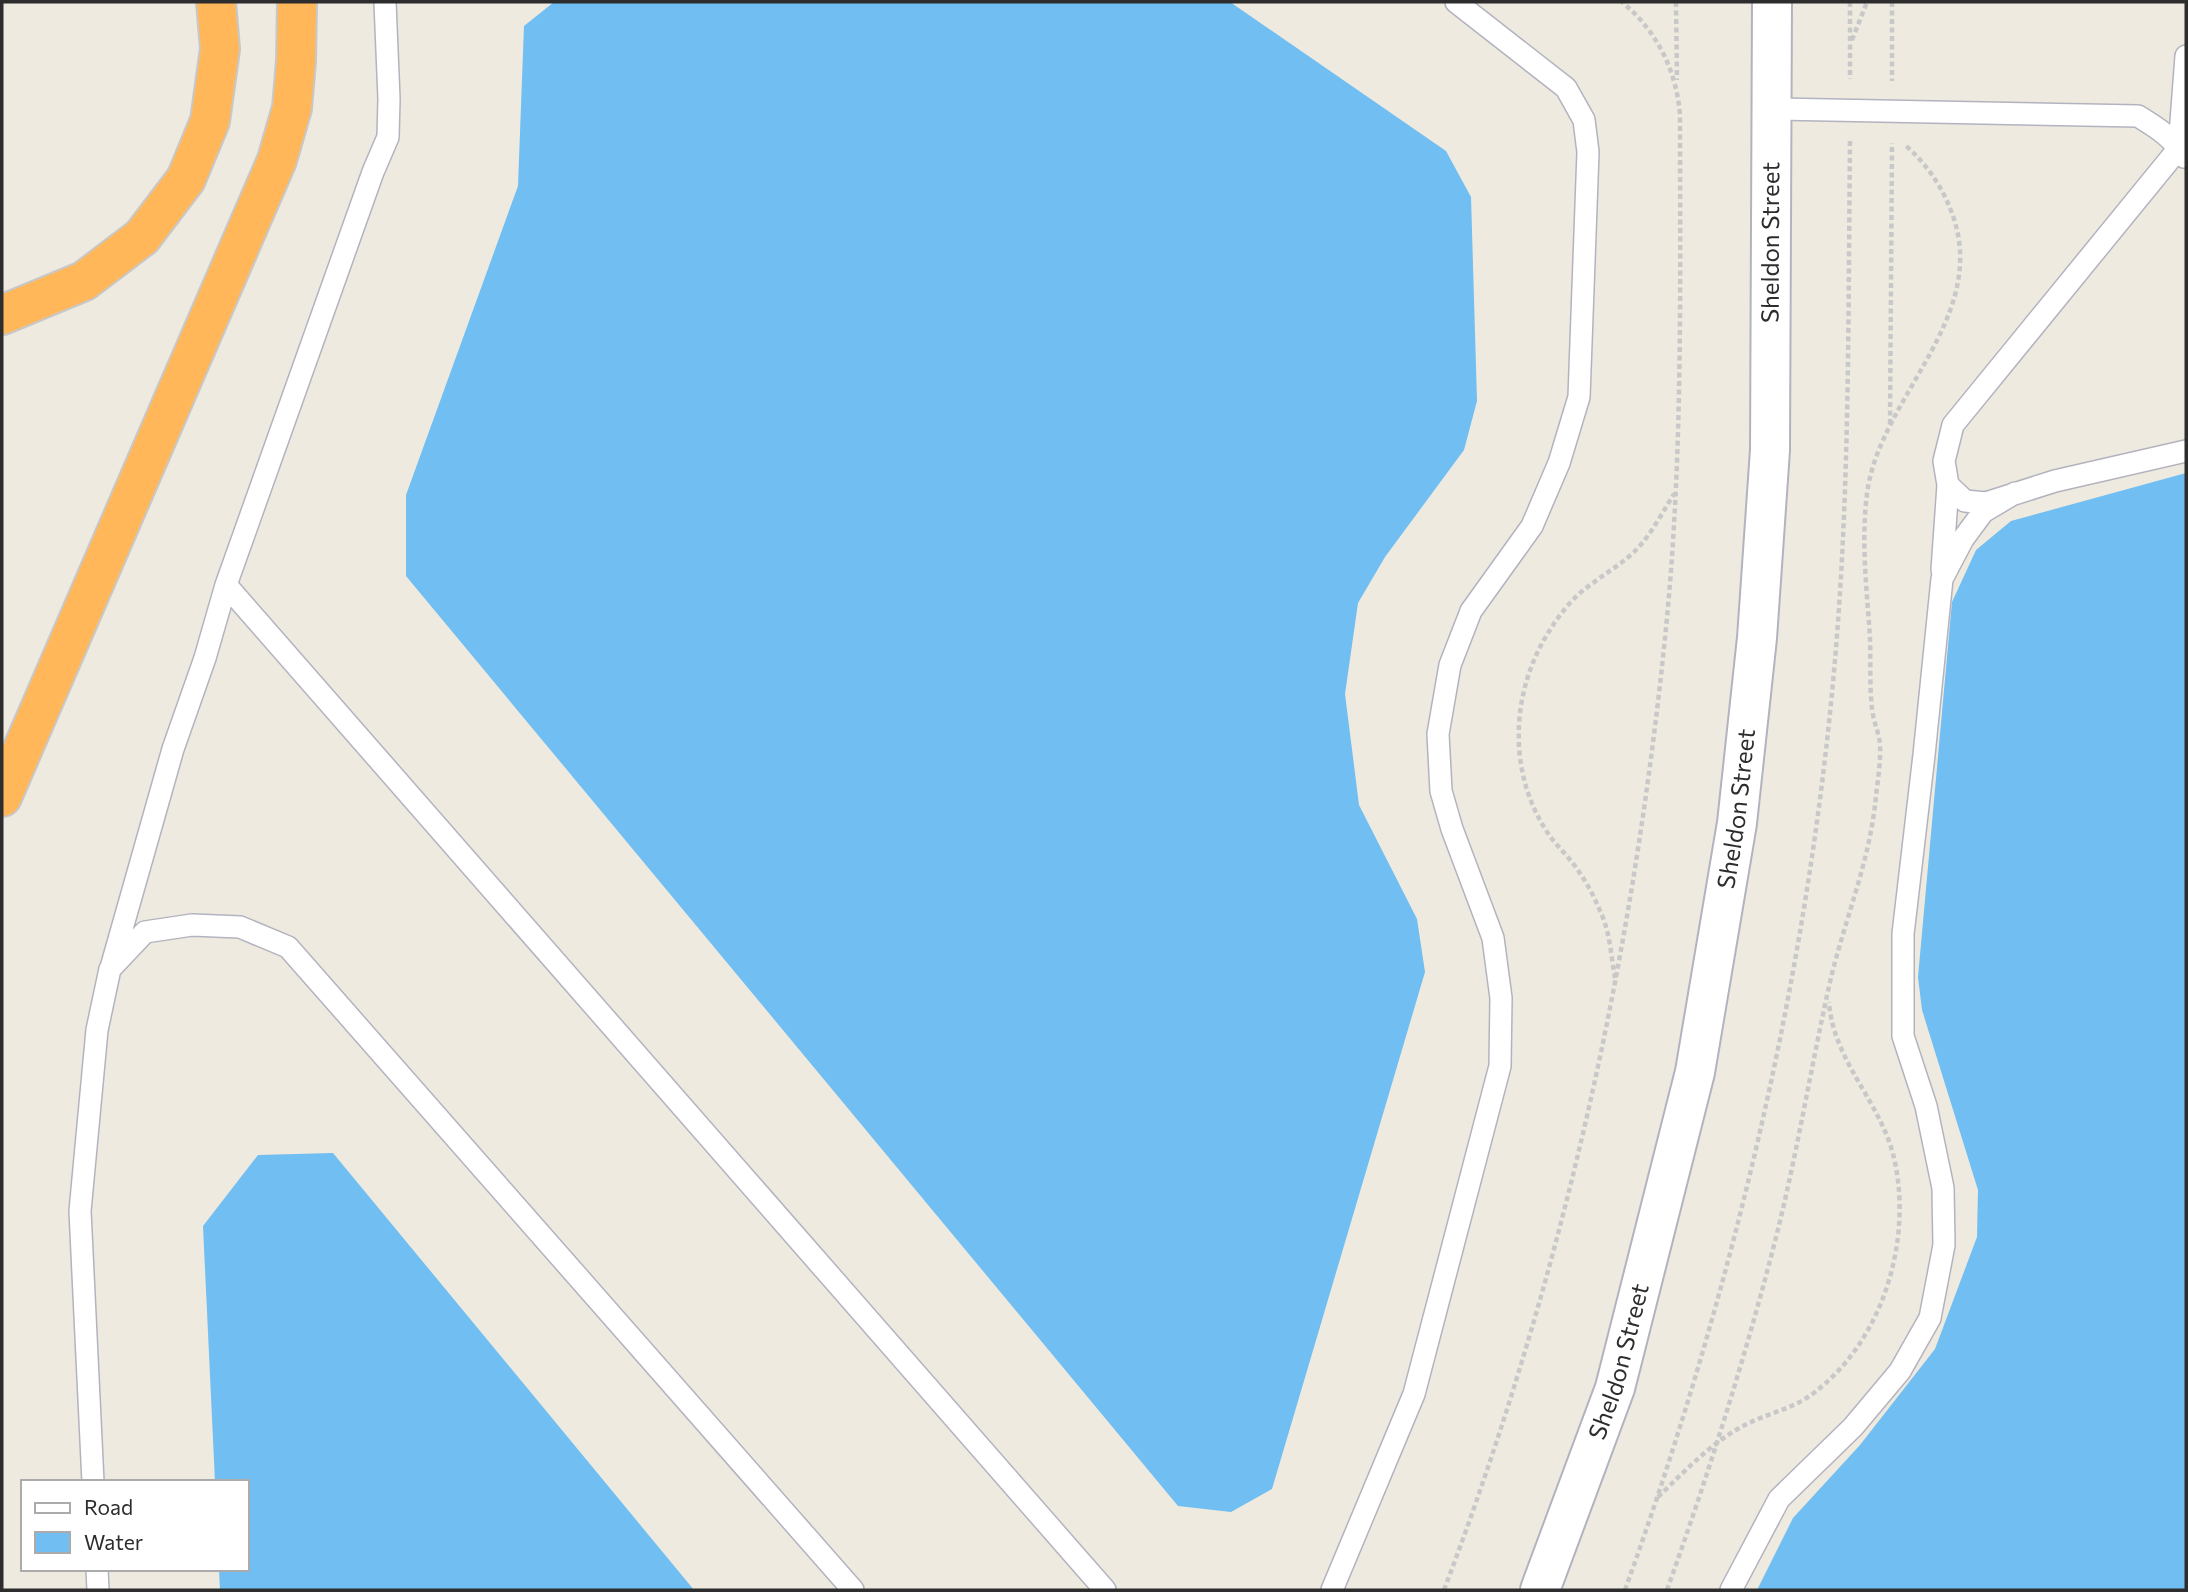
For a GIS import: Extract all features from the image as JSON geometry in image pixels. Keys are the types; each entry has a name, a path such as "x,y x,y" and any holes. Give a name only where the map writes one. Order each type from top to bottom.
{"highway":[{"path":"2,315 84,281 142,237 186,179 210,121 220,49 216,2"},
{"path":"2,797 277,160 292,108 297,2"}],"main road":[{"name":"Sheldon Street","path":"1540,1590 1615,1388 1695,1072 1738,823 1757,638 1770,450 1772,2"}],"lane":[{"path":"93,1480 80,1211 97,1030 110,969 173,748 205,658 226,585 373,172 388,137 385,2"},
{"path":"1332,1590 1413,1394 1500,1066 1501,998 1493,938 1452,829 1441,791 1438,734 1450,665 1471,611 1532,526 1559,463 1579,397 1588,152 1584,120 1566,88 1456,2"},
{"path":"1731,1590 1779,1499 1853,1427 1900,1371 1930,1318 1944,1245 1943,1188 1926,1106 1903,1036 1901,981 1903,934 1942,579 1948,485 1944,461 1954,425 2183,155 2186,56"},
{"path":"1772,109 2138,116 2157,127 2183,155"},
{"path":"1948,485 1965,501 1986,503 2055,481 2186,451"},
{"path":"1942,579 1962,539 1983,512 2015,493"},
{"path":"226,585 1105,1590"},
{"path":"110,969 145,932 192,925 240,927 288,947 853,1590"},
{"path":"97,1571 98,1590"}],"path":[{"path":"1622,2 1648,28 1669,62 1678,88"},
{"path":"1444,1590 1491,1463 1552,1260 1590,1107 1632,895 1652,755 1666,625 1675,493 1680,327 1680,114 1676,2"},
{"path":"1625,1590 1658,1498 1701,1356 1752,1165 1793,962 1824,770 1834,680 1845,489 1850,2"},
{"path":"1850,43 1867,2"},
{"path":"1892,2 1892,111"},
{"path":"1667,1590 1718,1442 1774,1247 1828,993 1863,872 1874,809 1880,743 1873,715 1864,531 1869,486 1874,465 1890,427 1947,320 1957,285 1957,228 1945,197 1929,169 1892,135 1890,427"},
{"path":"1615,983 1609,938 1602,913 1576,868 1545,830 1535,813 1527,789 1519,740 1519,711 1526,681 1549,631 1566,608 1591,584 1637,549 1675,493"},
{"path":"1658,1498 1690,1465 1718,1442 1746,1424 1800,1403 1834,1376 1850,1358 1884,1295 1896,1247 1899,1207 1894,1156 1873,1107 1836,1040 1830,1018 1828,993"}],"water":[{"path":"554,2 1230,2 1446,151 1471,197 1477,401 1464,450 1385,557 1358,603 1345,694 1359,805 1417,919 1425,972 1272,1489 1231,1512 1178,1506 406,576 406,495 518,186 524,26"},
{"path":"2186,473 2186,1590 1757,1590 1793,1518 1860,1445 1935,1349 1977,1237 1978,1190 1922,1010 1918,977 1952,602 1976,550 2011,521"},
{"path":"333,1153 694,1590 220,1590 219,1571 248,1571 248,1480 215,1480 203,1226 258,1155"}]}
